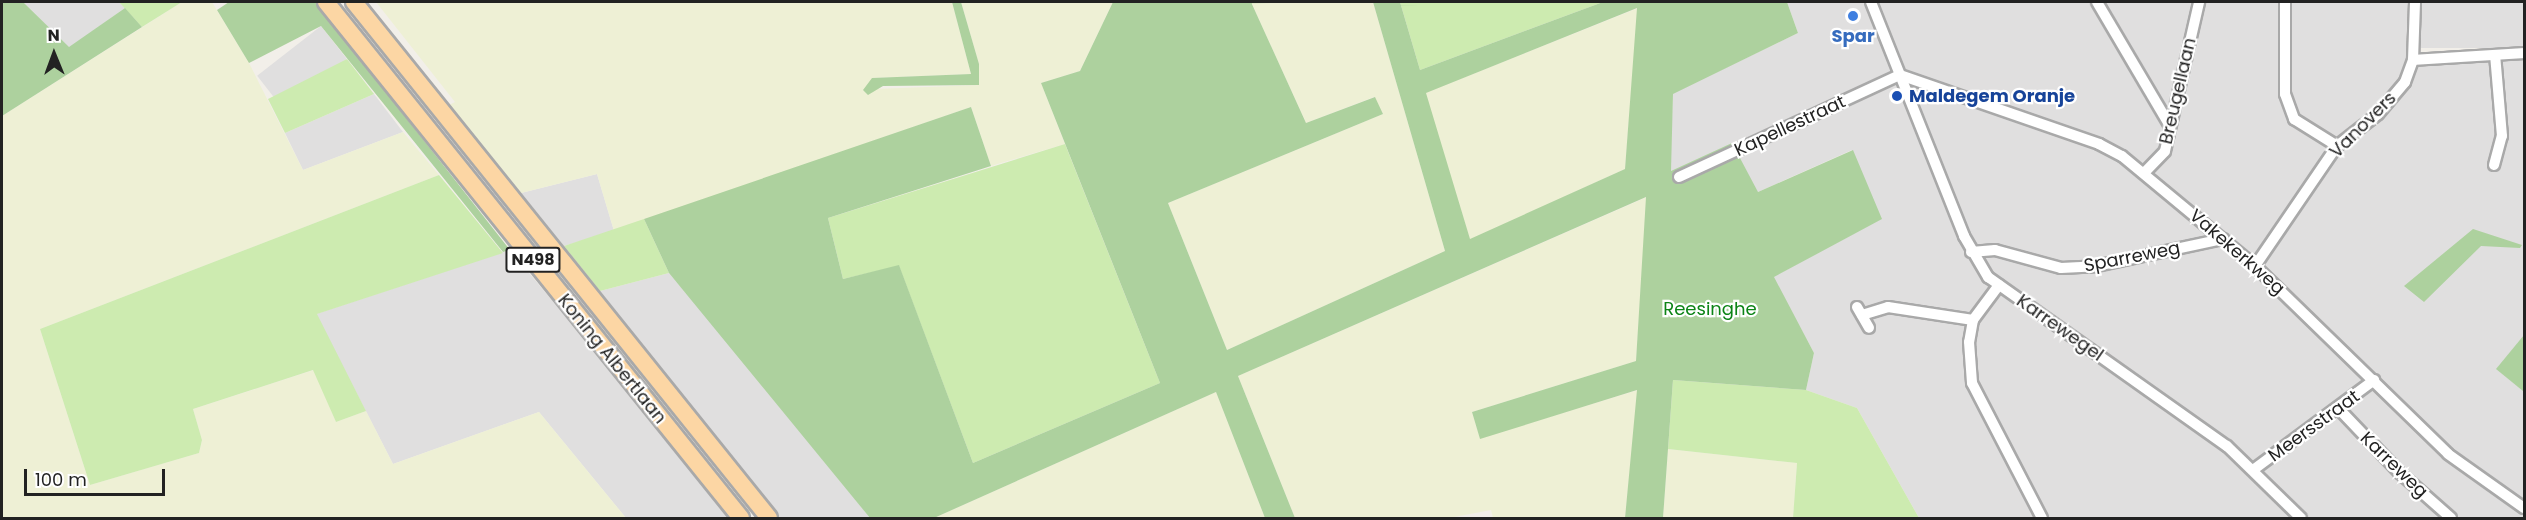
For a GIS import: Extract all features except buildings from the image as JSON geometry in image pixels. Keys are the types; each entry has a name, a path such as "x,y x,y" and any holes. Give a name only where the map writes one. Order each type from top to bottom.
{"main road":[{"name":"Koning Albertlaan","path":"326,2 741,519"},
{"name":"Koning Albertlaan","path":"354,2 769,519"}],"street":[{"name":"Karrewegel","path":"1871,2 1971,252 1999,285 2227,446 2297,517"},
{"path":"2097,2 2169,124"},
{"name":"Breugellaan","path":"2144,173 2165,151 2169,124 2199,2"},
{"path":"2284,2 2285,94 2294,119 2337,146"},
{"name":"Vanovers","path":"2255,266 2337,146 2378,114 2405,82 2414,60 2415,2"},
{"path":"2414,60 2524,53"},
{"path":"2494,165 2502,136 2495,56"},
{"name":"Vakekerkweg","path":"1900,75 2099,144 2144,173 2255,266 2448,454 2524,508"},
{"name":"Kapellestraat","path":"1678,177 1900,75"},
{"name":"Sparreweg","path":"1971,252 1995,250 2061,268 2096,266 2223,239"},
{"path":"1999,285 1973,320 1969,342 1972,383 2042,519"},
{"path":"1869,328 1859,311 1888,308 1973,320"},
{"name":"Meersstraat","path":"2253,470 2339,409 2374,380"},
{"name":"Karreweg","path":"2339,409 2400,473 2451,519"}],"shaded area":[{"path":"23,2 119,2 125,8 69,48"},
{"path":"1787,2 2408,2 2406,63 2524,60 2524,518 1919,518 1857,408 1806,390 1814,353 1773,277 1881,219 1852,150 1758,192 1670,172 1673,93 1798,33"},
{"path":"2421,2 2524,2 2524,48 2421,48"},
{"path":"321,26 347,59 283,109 257,76"},
{"path":"374,94 403,132 303,170 285,133"},
{"path":"597,174 614,231 564,246 521,193"},
{"path":"510,250 733,518 626,518 539,412 393,464 316,314"},
{"path":"669,273 758,378 870,518 780,518 600,291"}],"green space":[{"path":"2,2 23,2 69,47 125,8 142,27 2,116"},
{"path":"119,2 182,2 142,27"},
{"path":"182,2 212,2 249,63 303,170 403,132 439,175 40,329 90,485 199,453 202,440 193,409 314,370 336,422 366,411 393,464 539,412 626,518 2,518 2,116"},
{"path":"229,2 315,2 510,250 503,252 321,26 249,63 217,10"},
{"path":"376,2 952,2 971,74 872,78 875,89 979,85 979,64 961,2 1113,2 1080,71 1041,83 1065,144 991,166 971,107 614,231 597,174 521,193 449,105 455,102"},
{"path":"952,2 961,2 979,64 979,85 883,86 868,95 863,90 872,78 971,74"},
{"name":"Reesinghe","path":"1113,2 1251,2 1306,123 1375,97 1383,114 1168,203 1227,350 1445,251 1373,2 1400,2 1420,70 1603,2 1787,2 1798,33 1673,94 1671,171 1732,143 1758,192 1853,150 1882,219 1774,277 1814,353 1806,390 1673,380 1663,518 1625,518 1637,390 1480,439 1472,412 1636,361 1646,197 1238,376 1295,518 1265,518 1216,392 934,518 870,518 669,273 644,219 971,107 991,166 828,218 843,279 899,265 973,463 1160,383 1041,83 1080,71","holes":["1637,8 1625,169 1470,239 1426,93"]},
{"path":"1251,2 1373,2 1445,251 1227,350 1168,203 1383,114 1374,97 1306,123"},
{"path":"1400,2 1603,2 1420,70"},
{"path":"1638,8 1625,169 1470,240 1425,93"},
{"path":"347,59 374,94 285,133 268,99"},
{"path":"1065,144 1160,383 973,463 899,266 843,279 828,218"},
{"path":"439,175 503,253 317,314 366,411 336,422 313,370 193,409 202,440 199,453 90,485 40,329"},
{"path":"1647,197 1636,361 1472,412 1480,438 1638,390 1625,518 1493,518 1491,510 1449,518 1295,518 1238,376"},
{"path":"644,219 669,273 600,291 564,246"},
{"path":"2473,229 2522,245 2520,248 2481,246 2424,302 2404,286"},
{"path":"2524,335 2524,390 2523,391 2496,369"},
{"path":"1673,380 1806,390 1857,408 1919,518 1793,518 1797,463 1668,449"},
{"path":"1216,392 1265,518 934,518"},
{"path":"1668,449 1797,463 1793,518 1663,518"}],"place":[{"name":"Spar","path":"1853,16"},
{"name":"Maldegem Oranje","path":"1897,96"}]}
